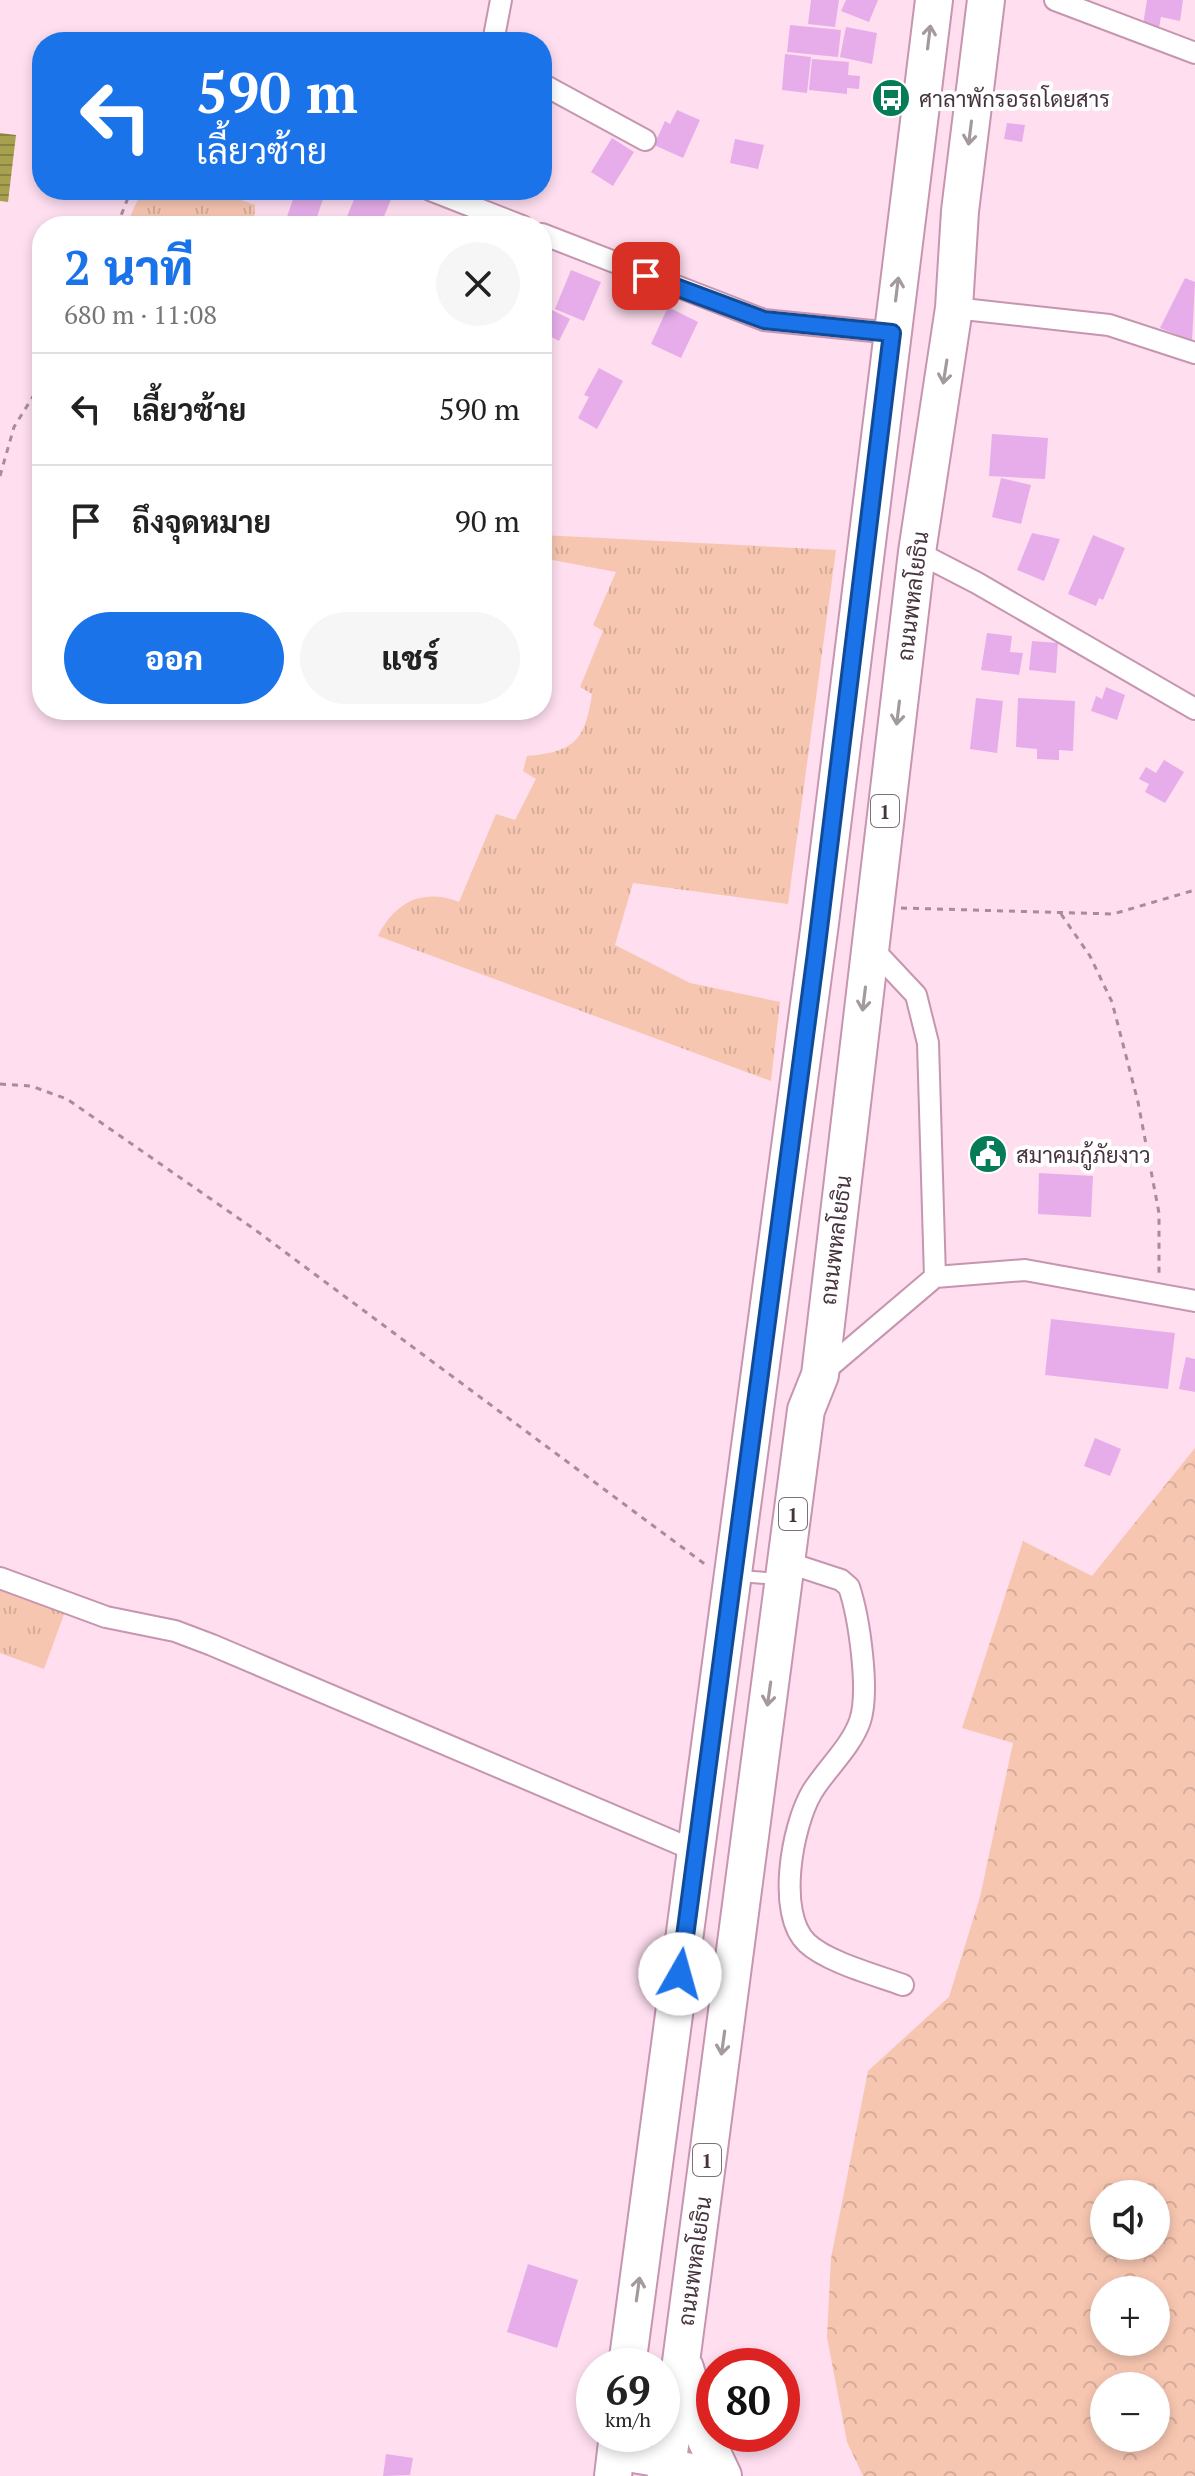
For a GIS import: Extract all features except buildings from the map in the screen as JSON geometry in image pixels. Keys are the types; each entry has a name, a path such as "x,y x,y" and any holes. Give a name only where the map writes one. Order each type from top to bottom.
{"highway":[{"path":"629,2348 818,938 934,0"},
{"name":"ถนนพหลโยธิน","path":"667,2469 806,1410 820,1375 917,552 954,308 960,211 986,0"},
{"path":"682,2355 706,2440 723,2476"}],"street":[{"path":"495,32 501,0"},
{"path":"1055,0 1195,53"},
{"path":"552,89 645,140"},
{"path":"479,200 493,216"},
{"path":"552,238 764,320 892,333"},
{"path":"954,308 1109,325 1195,353"},
{"path":"917,552 977,583 1195,709"},
{"path":"870,946 916,995 928,1043 935,1277"},
{"path":"820,1375 935,1277 1025,1270 1195,1301"},
{"path":"785,1571 841,1580 849,1587 865,1696 859,1722 813,1792 798,1825 790,1913 797,1931 814,1949 903,1985"},
{"path":"0,1578 106,1617 175,1631 225,1650 696,1851"},
{"path":"616,2455 667,2469 698,2469 711,2476"}],"lane":[{"path":"732,1580 785,1571"}],"path":[{"path":"0,476 14,427 32,398"},
{"path":"873,907 1113,914 1195,890"},
{"path":"1061,914 1090,956 1116,1016 1138,1102 1159,1213 1159,1294"},
{"path":"0,1084 31,1086 67,1099 79,1107 254,1229 732,1580"}],"green space":[{"path":"138,200 241,200 255,205 254,216 130,216"},
{"path":"552,536 836,550 788,904 633,883 615,945 690,983 780,1002 771,1081 378,936 393,914 411,901 434,897 459,902 496,814 515,820 536,779 523,771 527,756 567,747 581,733 592,694 580,687 603,631 593,625 616,572 552,560"},
{"path":"1195,1448 1195,2476 863,2476 847,2442 827,2337 831,2258 868,2071 949,1997 980,1897 1013,1743 962,1728 1023,1541 1092,1576"},
{"path":"0,1584 66,1609 44,1669 0,1653"}],"shaded area":[{"path":"0,133 16,135 8,202 0,201"}],"place":[{"name":"ศาลาพักรอรถโดยสาร","path":"891,98"},
{"name":"สมาคมกู้ภัยงาว","path":"988,1154"}],"route":[{"path":"646,276 764,320 892,333 816,953 680,1974"}]}
